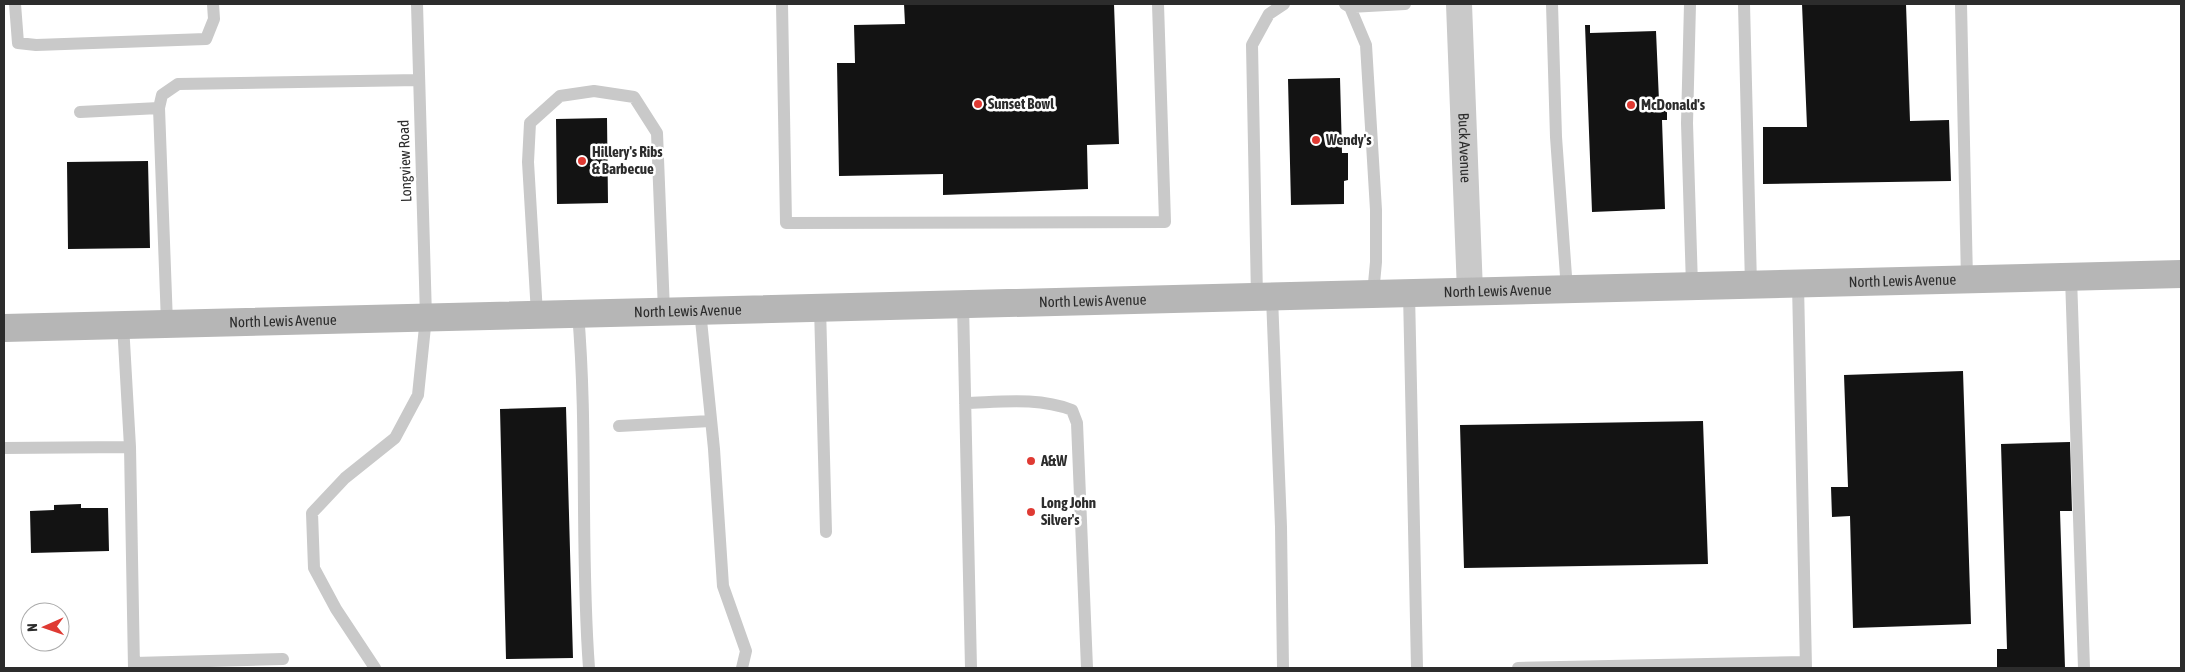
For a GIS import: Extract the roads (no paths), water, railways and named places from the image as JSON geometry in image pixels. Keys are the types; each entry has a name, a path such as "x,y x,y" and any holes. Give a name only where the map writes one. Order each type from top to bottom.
{"main road":[{"name":"North Lewis Avenue","path":"4,328 2181,274"}],"street":[{"name":"Buck Avenue","path":"1459,4 1470,292"}],"lane":[{"path":"15,4 18,43 36,45 206,39 214,19 213,4"},
{"name":"Longview Road","path":"376,668 336,609 314,568 312,513 345,478 395,438 418,395 426,317 417,4"},
{"path":"782,4 786,223 875,223 1165,222 1158,4"},
{"path":"1284,4 1269,14 1252,45 1264,297 1281,527 1284,668"},
{"path":"1373,294 1376,262 1376,210 1366,45 1348,5 1405,4"},
{"path":"1552,4 1556,137 1567,290"},
{"path":"1690,4 1688,133 1692,286"},
{"path":"1744,4 1751,285"},
{"path":"1962,4 1967,280"},
{"path":"167,323 159,108 162,96 178,84 419,80"},
{"path":"537,314 528,162 530,123 560,96 594,91 634,97 657,133 664,311"},
{"path":"80,112 159,108"},
{"path":"2071,277 2084,668"},
{"path":"1518,668 1806,665 1798,284"},
{"path":"1409,293 1417,668"},
{"path":"963,304 970,668"},
{"path":"820,308 826,532"},
{"path":"700,310 723,586 746,651 742,668"},
{"path":"578,314 582,364 584,542 589,668"},
{"path":"123,324 130,447 134,666 284,659"},
{"path":"964,403 1027,401 1058,404 1072,410 1077,423 1087,668"},
{"path":"619,426 710,421"},
{"path":"4,448 130,447"}],"place":[{"name":"Sunset Bowl","path":"978,104"},
{"name":"McDonald's","path":"1631,105"},
{"name":"Wendy's","path":"1316,140"},
{"name":"Hillery's Ribs & Barbecue","path":"582,161"},
{"name":"A&W","path":"1031,461"},
{"name":"Long John Silver's","path":"1031,512"}]}
